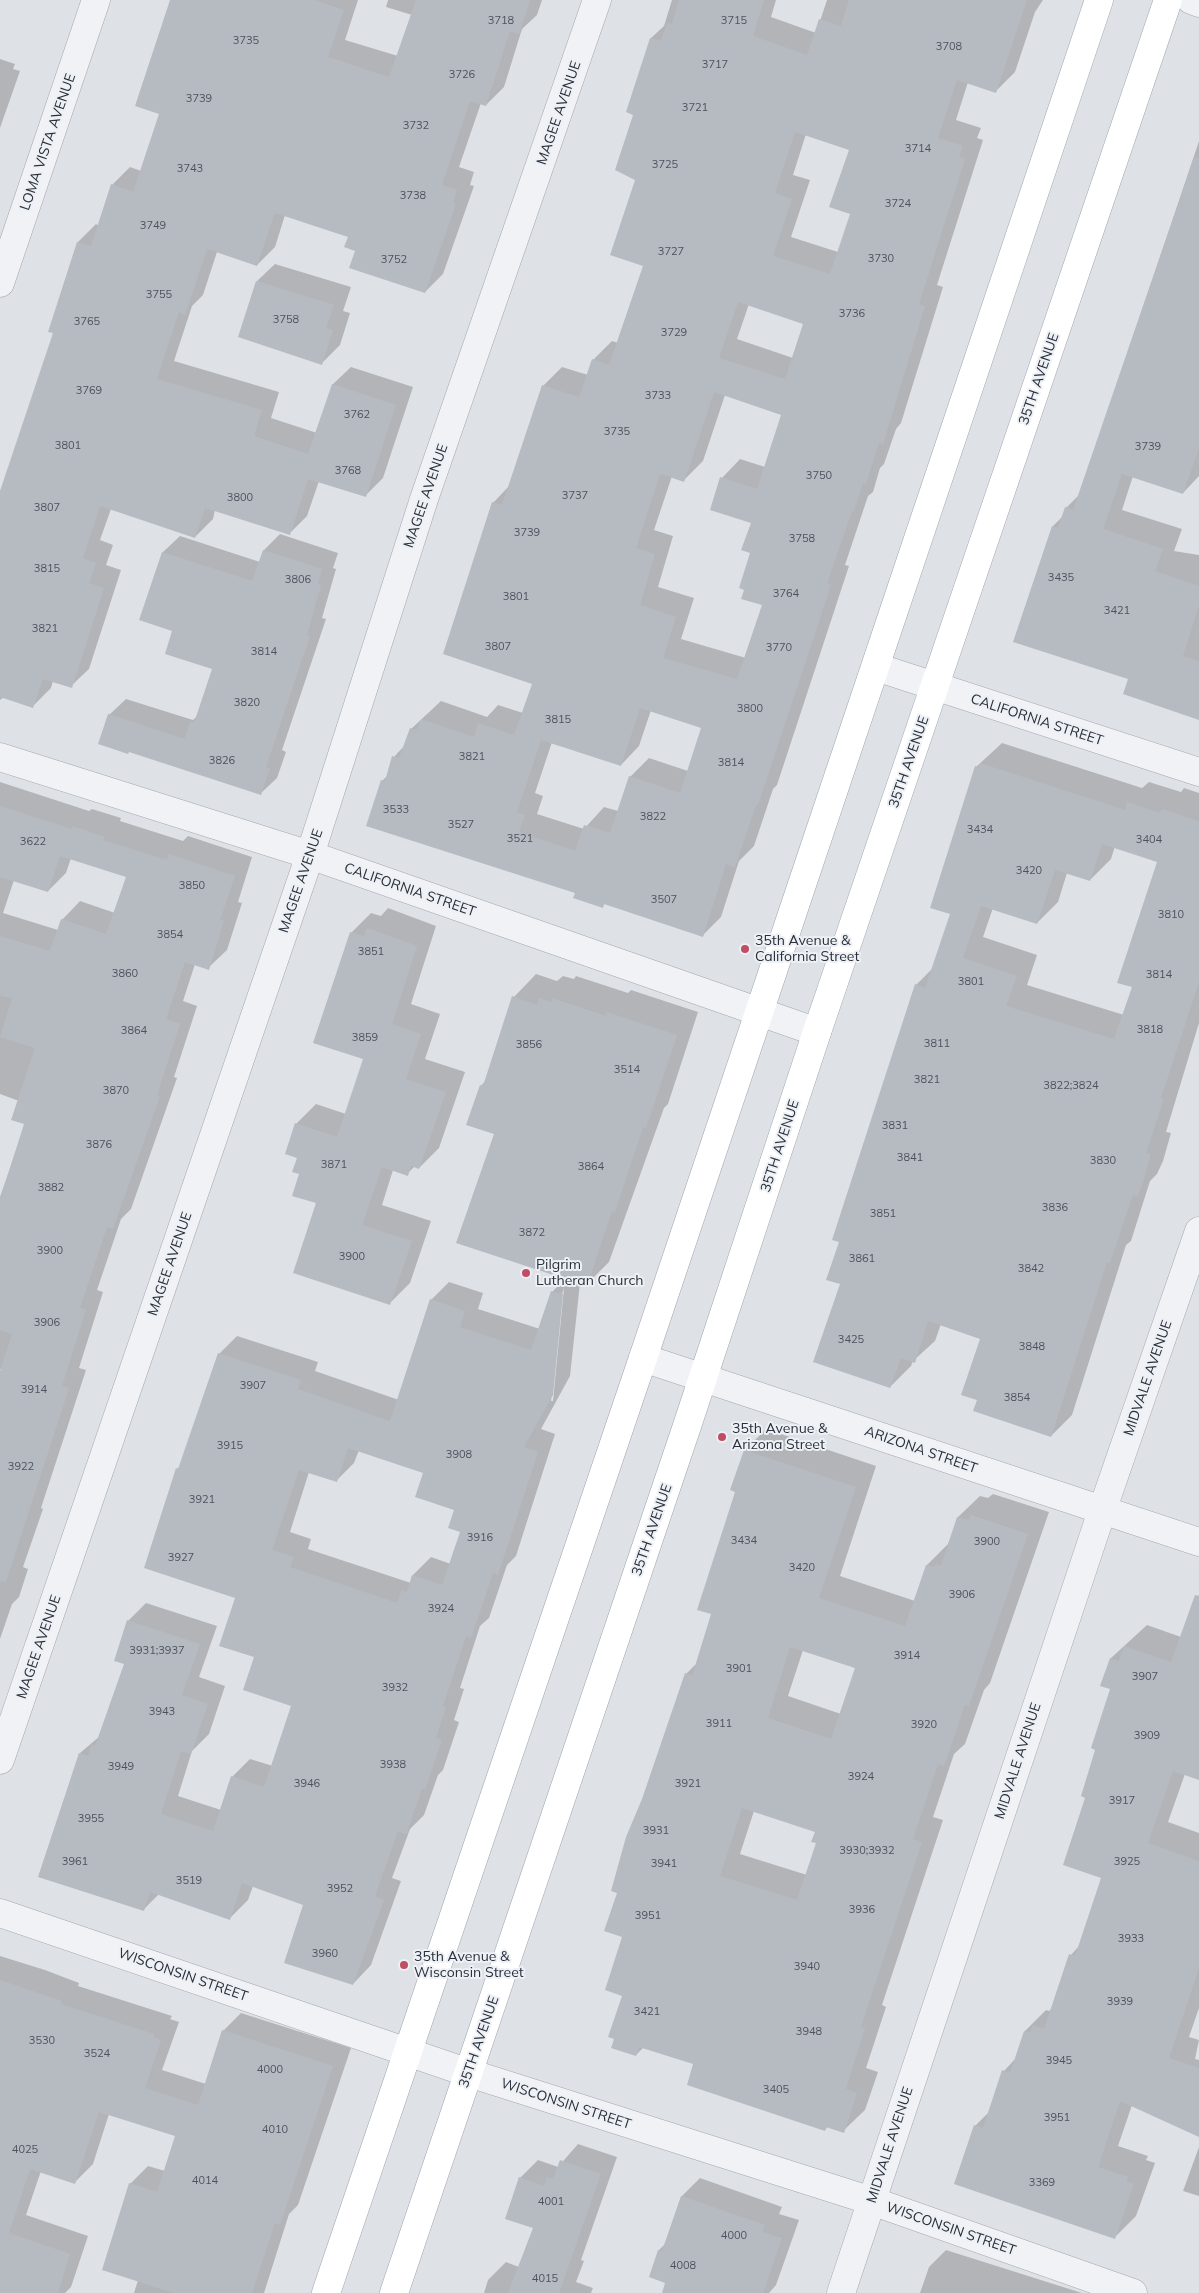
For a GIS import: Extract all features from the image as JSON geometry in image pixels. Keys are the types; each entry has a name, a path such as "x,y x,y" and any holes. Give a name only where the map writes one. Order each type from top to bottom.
{"main road":[{"path":"326,2293 760,1012 1099,0"},
{"name":"35TH AVENUE","path":"394,2293 704,1377 817,1032 1168,0"}],"street":[{"name":"LOMA VISTA AVENUE","path":"0,283 96,0"},
{"name":"MAGEE AVENUE","path":"0,1760 310,855 424,499 597,0"},
{"path":"1190,0 1199,3"},
{"name":"CALIFORNIA STREET","path":"876,666 935,687 1199,772"},
{"name":"CALIFORNIA STREET","path":"0,757 310,855 817,1032"},
{"name":"MIDVALE AVENUE","path":"841,2293 1102,1511 1199,1231"},
{"name":"ARIZONA STREET","path":"643,1358 1199,1542"},
{"name":"WISCONSIN STREET","path":"0,1913 468,2073 872,2201 1133,2293"}],"building":[{"path":"170,0 314,0 344,10 328,57 389,77 416,0 530,0 519,34 510,31 486,106 470,101 442,185 457,190 453,203 456,204 425,293 349,268 355,251 344,247 348,237 275,213 257,266 207,249 185,315 179,312 157,379 262,410 254,436 308,454 332,384 396,405 366,497 308,479 290,535 205,508 195,538 100,506 83,558 96,563 89,583 104,588 72,688 43,679 33,708 0,697 0,491 53,333 48,332 77,242 91,246 111,184 133,192 159,114 135,106"},
{"path":"679,0 764,0 753,36 807,55 819,19 841,26 849,0 1027,0 996,93 957,80 938,138 963,146 959,157 965,159 919,304 925,306 883,444 879,443 866,484 863,483 827,584 831,585 758,805 756,805 735,867 726,864 703,937 604,904 603,908 573,898 575,893 366,826 381,780 385,781 392,756 399,758 410,728 417,730 421,719 474,737 478,723 514,735 532,684 443,654 492,502 502,505 542,385 579,397 592,359 609,365 643,266 610,255 635,180 615,170 633,115 626,112 650,38 661,41 667,23 672,24","holes":["795,132 849,150 829,207 850,214 830,274 773,256 792,199 775,193","738,302 803,324 785,379 719,358","714,392 781,415 757,489 720,477 710,510 751,523 741,550 750,553 739,588 744,590 741,599 762,605 737,679 663,658 676,617 640,605 655,554 636,548 659,477 661,474 684,482","640,708 701,728 680,793 629,776 610,833 584,825 575,851 519,832 525,815 517,812 541,740 621,766"]},
{"path":"1194,157 1199,158 1199,448 1183,494 1122,474 1103,529 1163,549 1155,571 1199,586 1199,605 1183,656 1199,661 1199,720 1123,694 1128,679 1013,642 1052,526 1058,528 1065,507 1073,510"},
{"path":"256,281 334,305 326,328 333,330 322,365 238,337"},
{"path":"263,550 322,569 318,584 321,585 307,635 310,636 266,767 270,768 261,795 129,752 128,754 98,744 108,714 185,739 190,721 194,723 212,669 165,654 172,631 139,620 162,552 252,581"},
{"path":"980,763 1125,810 1127,802 1160,813 1162,809 1199,821 1199,982 1161,1098 1164,1099 1146,1153 1151,1154 1143,1183 1137,1197 1133,1195 1110,1263 1107,1262 1051,1437 973,1411 977,1400 961,1395 980,1339 928,1321 915,1363 901,1358 890,1388 813,1362 840,1284 826,1280 839,1242 832,1240 915,984 925,988 950,914 930,908 975,766 979,767","holes":["1102,844 1157,862 1117,983 1132,987 1114,1039 1006,1006 1017,976 963,958 981,906 1037,924 1055,870 1090,881"]},
{"path":"0,806 72,829 73,826 104,837 103,840 167,860 169,854 235,876 220,920 224,921 209,970 185,962 166,1019 180,1024 157,1095 160,1096 113,1229 107,1227 80,1308 86,1310 62,1386 69,1388 6,1582 0,1581 0,1371 12,1334 0,1330 0,1199 24,1124 11,1120 35,1048 0,1037 12,998 0,996 0,936 50,951 61,919 106,934 126,877 60,856 48,892 0,877"},
{"path":"367,928 417,946 392,1024 421,1034 406,1079 446,1092 419,1169 411,1166 408,1176 382,1167 362,1225 412,1241 390,1305 293,1273 316,1203 292,1196 299,1174 292,1172 297,1158 285,1154 295,1123 337,1137 363,1059 313,1043 350,932 364,936"},
{"path":"512,996 537,1005 539,998 551,1002 552,998 606,1016 607,1012 677,1035 646,1128 643,1127 615,1212 612,1211 587,1286 456,1243 494,1134 466,1125 480,1085 483,1086"},
{"path":"551,1291 563,1294 553,1395 524,1447 538,1452 498,1575 493,1573 471,1638 466,1636 443,1706 446,1707 436,1738 442,1740 425,1790 422,1789 406,1835 398,1831 375,1896 384,1900 353,1985 284,1963 303,1905 242,1883 230,1920 150,1892 144,1911 38,1877 79,1753 88,1756 92,1745 95,1746 124,1664 114,1661 127,1620 200,1644 182,1695 208,1704 191,1754 181,1751 161,1814 213,1831 231,1776 264,1787 291,1706 243,1690 254,1657 219,1646 235,1598 144,1568 176,1468 178,1469 218,1353 301,1380 298,1389 390,1421 430,1299 465,1311 460,1327 531,1350","holes":["348,1448 423,1473 415,1497 454,1510 448,1528 460,1532 442,1585 412,1575 407,1592 402,1590 397,1603 290,1567 294,1557 272,1550 299,1470 337,1482"]},
{"path":"744,1450 856,1487 819,1598 905,1626 926,1565 935,1567 936,1564 941,1566 957,1517 969,1520 971,1515 1028,1534 969,1706 965,1705 944,1766 938,1764 913,1839 922,1842 861,2027 865,2028 846,2089 857,2093 844,2133 826,2127 825,2131 687,2085 693,2064 639,2047 636,2056 611,2048 614,2039 608,2037 622,1996 605,1990 622,1937 604,1931 617,1893 611,1891 626,1837 642,1799 685,1673 692,1676 711,1614 697,1610 735,1492 730,1490","holes":["790,1647 855,1668 831,1739 768,1718","742,1808 815,1832 811,1842 816,1843 797,1900 720,1876"]},
{"path":"1195,1595 1199,1596 1199,1780 1173,1771 1148,1843 1199,1861 1199,1968 1169,2058 1199,2068 1199,2137 1120,2101 1098,2167 1128,2177 1126,2181 1134,2184 1115,2239 954,2184 974,2125 983,2128 1002,2070 1010,2073 1024,2031 1030,2033 1033,2025 1044,2029 1069,1954 1075,1956 1101,1878 1063,1865 1085,1798 1081,1796 1095,1750 1091,1748 1110,1689 1100,1686 1110,1658 1119,1661 1124,1646 1171,1662"},
{"path":"0,1980 62,2001 61,2004 154,2034 153,2037 161,2040 145,2088 198,2105 222,2030 333,2066 280,2225 275,2223 252,2293 174,2293 102,2270 129,2183 157,2192 175,2136 99,2112 75,2184 30,2169 9,2233 70,2254 58,2293 0,2293"},
{"path":"560,2160 601,2174 559,2293 508,2293 533,2228 505,2219 519,2177 544,2186 547,2177 553,2179"},
{"path":"681,2196 765,2225 762,2232 782,2238 763,2293 662,2293 665,2283 649,2277 658,2250 662,2251"}],"place":[{"name":"35th Avenue & California Street","path":"745,949"},
{"name":"Pilgrim Lutheran Church","path":"526,1273"},
{"name":"35th Avenue & Arizona Street","path":"722,1437"},
{"name":"35th Avenue & Wisconsin Street","path":"404,1965"}]}
